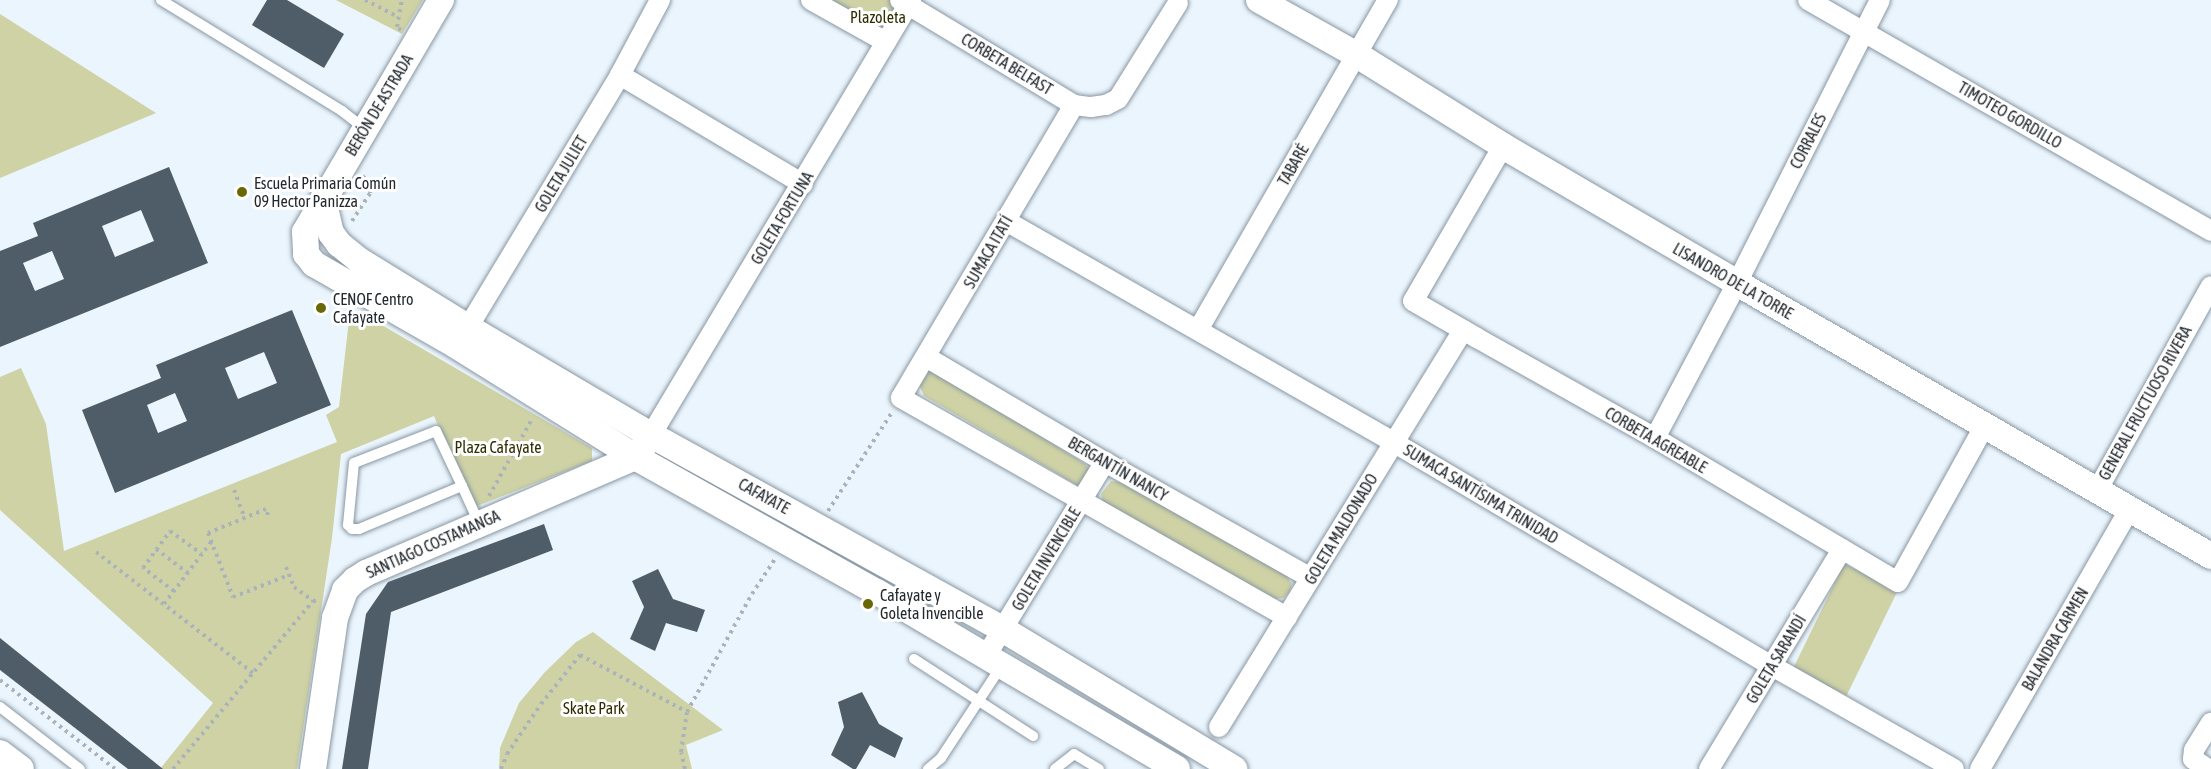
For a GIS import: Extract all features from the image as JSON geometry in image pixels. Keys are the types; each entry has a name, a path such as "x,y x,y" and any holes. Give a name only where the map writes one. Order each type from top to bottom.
{"street":[{"name":"BERÓN DE ASTRADA","path":"324,271 306,254 305,232 441,0"},
{"name":"GOLETA JULIET","path":"463,337 620,75 660,0"},
{"path":"811,0 886,42"},
{"name":"LISANDRO DE LA TORRE","path":"1259,0 1358,55 1503,146 1737,283 2211,556"},
{"name":"TABARÉ","path":"1198,330 1388,0"},
{"name":"TIMOTEO GORDILLO","path":"1808,0 2211,231"},
{"name":"CORRALES","path":"1655,438 1737,283 1880,0"},
{"name":"GOLETA FORTUNA","path":"651,435 803,184 886,42 906,2"},
{"name":"CORBETA BELFAST","path":"906,2 1074,105"},
{"path":"1074,105 1106,105 1118,99 1178,3"},
{"path":"620,75 803,184"},
{"name":"SUMACA ITATÍ","path":"901,398 1074,105"},
{"name":"CORBETA AGREABLE","path":"1503,146 1413,301 1655,438 1898,582 1984,425"},
{"name":"CAFAYATE","path":"323,199 326,219 339,244 543,400 635,457 787,541 1177,769"},
{"name":"SUMACA SANTÍSIMA TRINIDAD","path":"1006,221 1393,442 1772,666 1954,769"},
{"name":"CAFAYATE","path":"324,271 463,337 651,435 818,526 1004,630 1234,769"},
{"name":"GENERAL FRUCTUOSO RIVERA","path":"2097,489 2211,286"},
{"name":"GOLETA MALDONADO","path":"1219,727 1463,330"},
{"name":"BERGANTÍN NANCY","path":"926,357 1105,462 1311,578"},
{"path":"901,398 1287,617"},
{"path":"635,457 651,435"},
{"name":"SANTIAGO COSTAMANGA","path":"313,769 335,618 345,590 366,573 635,457"},
{"name":"GOLETA INVENCIBLE","path":"994,661 1004,630 1105,462"},
{"name":"BALANDRA CARMEN","path":"1980,769 2130,508"},
{"name":"GOLETA SARANDÍ","path":"1709,769 1842,549"},
{"path":"2201,764 2194,750 2211,723"},
{"path":"0,753 21,769"}],"lane":[{"path":"161,0 342,111 365,129"},
{"path":"462,486 359,529 352,529 348,525 354,463 436,431 462,486 486,521"},
{"path":"914,659 1033,736"},
{"path":"927,769 941,758 977,700 994,661"},
{"path":"0,707 80,769"},
{"path":"1054,769 1074,754 1099,769"}],"path":[{"path":"365,0 398,16"},
{"path":"343,165 371,182 370,193 352,220 353,227"},
{"path":"818,526 901,398"},
{"path":"486,521 485,501 543,400"},
{"path":"234,490 245,518"},
{"path":"268,515 266,509 208,533 211,542 233,597 289,575"},
{"path":"174,591 142,568 156,549 170,531 202,554"},
{"path":"685,769 681,753 687,712 752,594 787,541"},
{"path":"164,604 211,542"},
{"path":"156,549 188,573"},
{"path":"96,552 253,673"},
{"path":"286,567 294,586 313,601 340,600"},
{"path":"173,769 313,601"},
{"path":"501,769 507,754 535,712 580,655 687,712"},
{"path":"0,680 115,769"}],"green space":[{"path":"336,0 423,0 402,34"},
{"name":"Plazoleta","path":"811,0 900,0 886,42"},
{"path":"0,14 156,113 0,178"},
{"name":"Plaza Cafayate","path":"363,314 592,448 592,461 472,508 434,416 341,454 332,538 297,769 160,769 213,703 0,510 0,377 21,368 46,424 64,551 337,442 326,415 339,407 349,320"},
{"path":"929,369 936,370 1085,464 1090,471 1084,483 1077,485 924,396 918,382"},
{"path":"1111,481 1122,482 1287,576 1292,584 1290,591 1284,598 1274,599 1103,503 1101,494"},
{"path":"1844,564 1898,590 1847,695 1793,669"},
{"name":"Skate Park","path":"593,632 723,730 686,745 692,769 499,769 500,748 519,703 545,672 576,642"}],"building":[{"path":"267,0 287,0 344,34 324,68 252,25"},
{"path":"169,167 208,263 0,347 0,251 38,236 33,223","holes":["141,210 154,241 115,257 102,226","52,251 64,279 35,291 23,263"]},
{"path":"292,310 331,405 115,493 82,410 161,378 156,365","holes":["264,352 277,383 238,399 225,368","175,393 187,421 158,433 147,405"]},
{"path":"544,524 553,550 391,612 368,769 342,769 366,614 388,582"},
{"path":"658,569 673,599 705,610 697,632 666,623 655,651 630,639 644,607 632,581"},
{"path":"0,638 163,769 128,769 0,670"},
{"path":"862,692 879,724 903,738 895,758 870,745 856,769 853,769 831,755 844,727 838,702"}],"place":[{"name":"Escuela Primaria Común 09 Hector Panizza","path":"242,192"},
{"name":"CENOF Centro Cafayate","path":"321,308"},
{"name":"Cafayate y Goleta Invencible","path":"868,604"}]}
